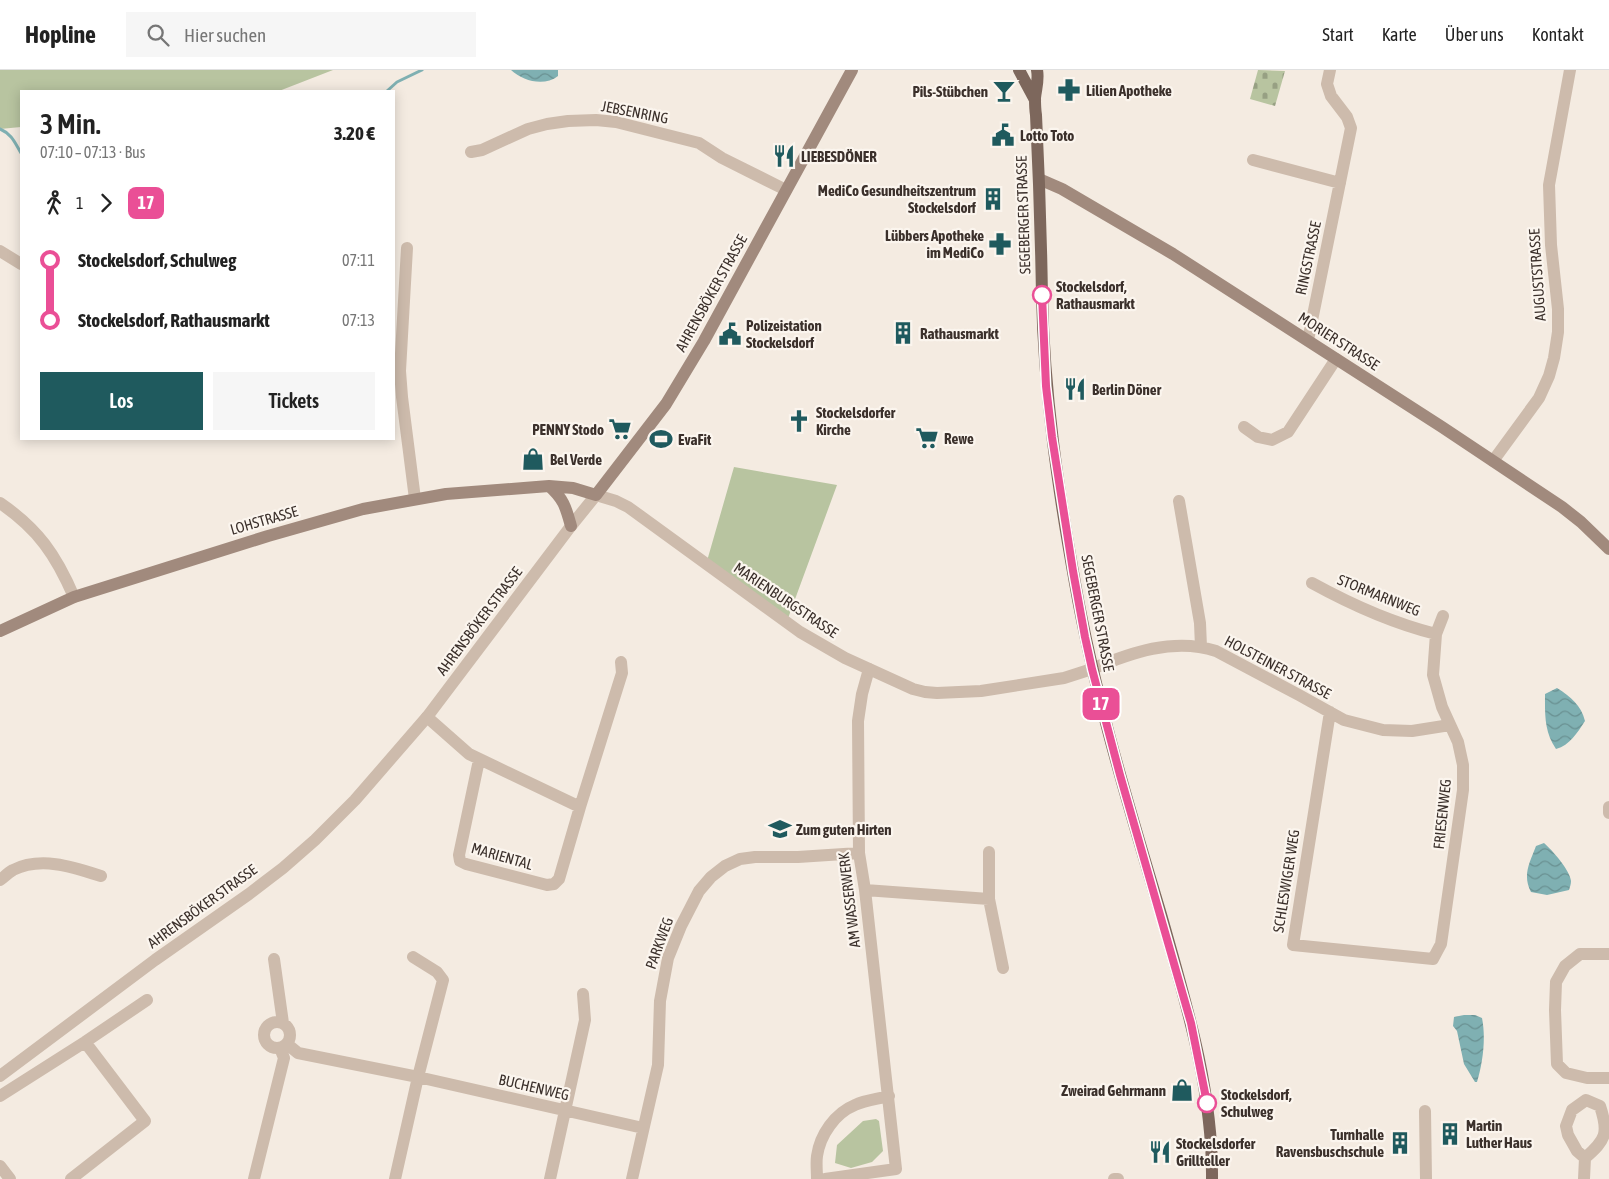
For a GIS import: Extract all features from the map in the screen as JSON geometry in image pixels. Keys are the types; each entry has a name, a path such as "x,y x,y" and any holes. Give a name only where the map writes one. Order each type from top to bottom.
{"main road":[{"name":"AHRENSBÖKER STRASSE","path":"596,495 666,404 704,341 852,70"},
{"name":"SEGEBERGER STRASSE","path":"1019,70 1035,100"},
{"name":"SEGEBERGER STRASSE","path":"1037,70 1039,79 1035,100 1046,386 1072,568 1092,669 1120,775 1191,1023 1206,1100 1212,1147 1212,1179"},
{"name":"MORIER STRASSE","path":"1039,179 1062,189 1172,254 1308,340 1562,507 1609,549"},
{"name":"LOHSTRASSE","path":"0,631 74,597 268,536 363,509 446,494 549,486 573,488 596,495"},
{"path":"549,486 559,495 566,506 571,526"}],"street":[{"name":"RINGSTRASSE","path":"1308,340 1351,128 1347,117 1332,96 1327,84 1330,70"},
{"name":"AUGUSTSTRASSE","path":"1493,461 1539,398 1554,358 1558,332 1558,309 1551,245 1549,185 1570,70"},
{"name":"JEBSENRING","path":"471,152 482,150 528,129 547,124 596,120 616,122 699,143 722,158 786,190"},
{"path":"1253,160 1340,183"},
{"path":"407,248 399,303 400,371 415,499"},
{"path":"0,251 20,263"},
{"path":"1244,427 1258,437 1272,440 1288,432 1336,359"},
{"name":"MARIENBURGSTRASSE","path":"596,495 616,500 628,507 800,632 839,655 913,689 937,693 981,691 1064,678 1092,669"},
{"name":"AHRENSBÖKER STRASSE","path":"0,1076 155,960 249,894 315,840 355,800 427,717 596,495"},
{"path":"1179,501 1200,623 1202,647"},
{"path":"0,504 16,515 42,540 57,561 74,597"},
{"name":"STORMARNWEG","path":"1312,583 1350,604 1410,627 1436,634"},
{"name":"FRIESENWEG","path":"1433,960 1441,944 1463,790 1463,765 1458,742 1442,707 1433,675 1436,634 1442,616"},
{"name":"HOLSTEINER STRASSE","path":"1092,669 1119,658 1170,645 1202,647 1216,652 1344,720 1383,730 1412,731 1450,725"},
{"name":"MARIENTAL","path":"479,760 459,855 460,861 547,885 554,884 559,879 622,673 622,662"},
{"name":"AM WASSERWERK","path":"825,1179 896,1169 865,890 859,854 858,721 862,694 869,669"},
{"name":"SCHLESWIGER WEG","path":"1330,712 1293,945 1433,960"},
{"path":"427,717 469,754 479,760 580,806"},
{"path":"1609,807 1609,813"},
{"path":"989,852 989,899 1003,968"},
{"name":"PARKWEG","path":"632,1179 658,1065 660,1001 668,958 681,926 699,891 711,877 725,866 740,858 859,854"},
{"path":"0,880 13,870 33,864 60,864 101,876"},
{"path":"865,890 989,899"},
{"path":"1609,954 1580,954 1565,966 1556,982 1555,1010 1557,1064 1566,1073 1587,1078 1609,1078"},
{"path":"395,1179 418,1077 443,980 437,972 413,957"},
{"path":"274,959 283,1023"},
{"path":"550,1179 585,1020 583,994"},
{"path":"0,1096 147,1000"},
{"path":"254,1179 284,1058 284,1046 291,1036 289,1028 283,1023 275,1022 269,1024 265,1030 264,1037 267,1043 273,1047 284,1046"},
{"path":"71,1179 145,1121 85,1042"},
{"name":"BUCHENWEG","path":"284,1046 298,1052 643,1128"},
{"path":"1586,1100 1587,1078"},
{"path":"817,1179 817,1156 828,1126 839,1115 854,1105 889,1096"},
{"path":"1584,1179 1584,1158 1577,1151 1568,1135 1566,1126 1572,1110 1586,1100"},
{"path":"1584,1158 1600,1144 1607,1130 1600,1106 1586,1100"},
{"path":"1425,1111 1426,1179"},
{"path":"0,1166 10,1179"}],"green space":[{"path":"0,70 333,70 282,90 20,90 20,127 0,129"},
{"path":"1258,70 1285,71 1275,106 1250,99"},
{"path":"734,467 837,485 787,621 707,561"},
{"path":"876,1119 879,1121 883,1151 872,1162 851,1168 835,1163 837,1145 863,1121"}],"water":[{"path":"511,70 558,70 558,76 540,82 527,80"},
{"path":"1557,688 1575,702 1581,710 1585,721 1569,742 1556,749 1547,729 1545,694"},
{"path":"1544,843 1556,855 1570,876 1569,890 1547,895 1531,892 1527,880 1529,863 1536,846"},
{"path":"1475,1015 1482,1018 1483,1050 1477,1082 1475,1082 1464,1064 1457,1031 1453,1026 1454,1017"}],"waterway":[{"path":"388,90 397,82 422,70"},
{"path":"0,129 10,136 20,151"}],"bus line":[{"name":"17","path":"1042,295 1046,386 1052,437 1085,637 1120,775 1191,1023 1207,1103"}],"place":[{"name":"Lilien Apotheke","path":"1069,90"},
{"name":"Pils-Stübchen","path":"1004,91"},
{"name":"Lotto Toto","path":"1003,135"},
{"name":"LIEBESDÖNER","path":"784,156"},
{"name":"MediCo Gesundheitszentrum Stockelsdorf","path":"993,199"},
{"name":"Lübbers Apotheke im MediCo","path":"1000,244"},
{"name":"Stockelsdorf, Rathausmarkt","path":"1042,295"},
{"name":"Rathausmarkt","path":"903,333"},
{"name":"Polizeistation Stockelsdorf","path":"730,334"},
{"name":"Berlin Döner","path":"1075,389"},
{"name":"Stockelsdorfer Kirche","path":"799,421"},
{"name":"PENNY Stodo","path":"620,429"},
{"name":"Rewe","path":"927,438"},
{"name":"EvaFit","path":"661,439"},
{"name":"Bel Verde","path":"533,459"},
{"name":"Zum guten Hirten","path":"780,829"},
{"name":"Zweirad Gehrmann","path":"1182,1090"},
{"name":"Stockelsdorf, Schulweg","path":"1207,1103"},
{"name":"Martin Luther Haus","path":"1450,1134"},
{"name":"Turnhalle Ravensbuschschule","path":"1400,1143"},
{"name":"Stockelsdorfer Grillteller","path":"1160,1152"}]}
